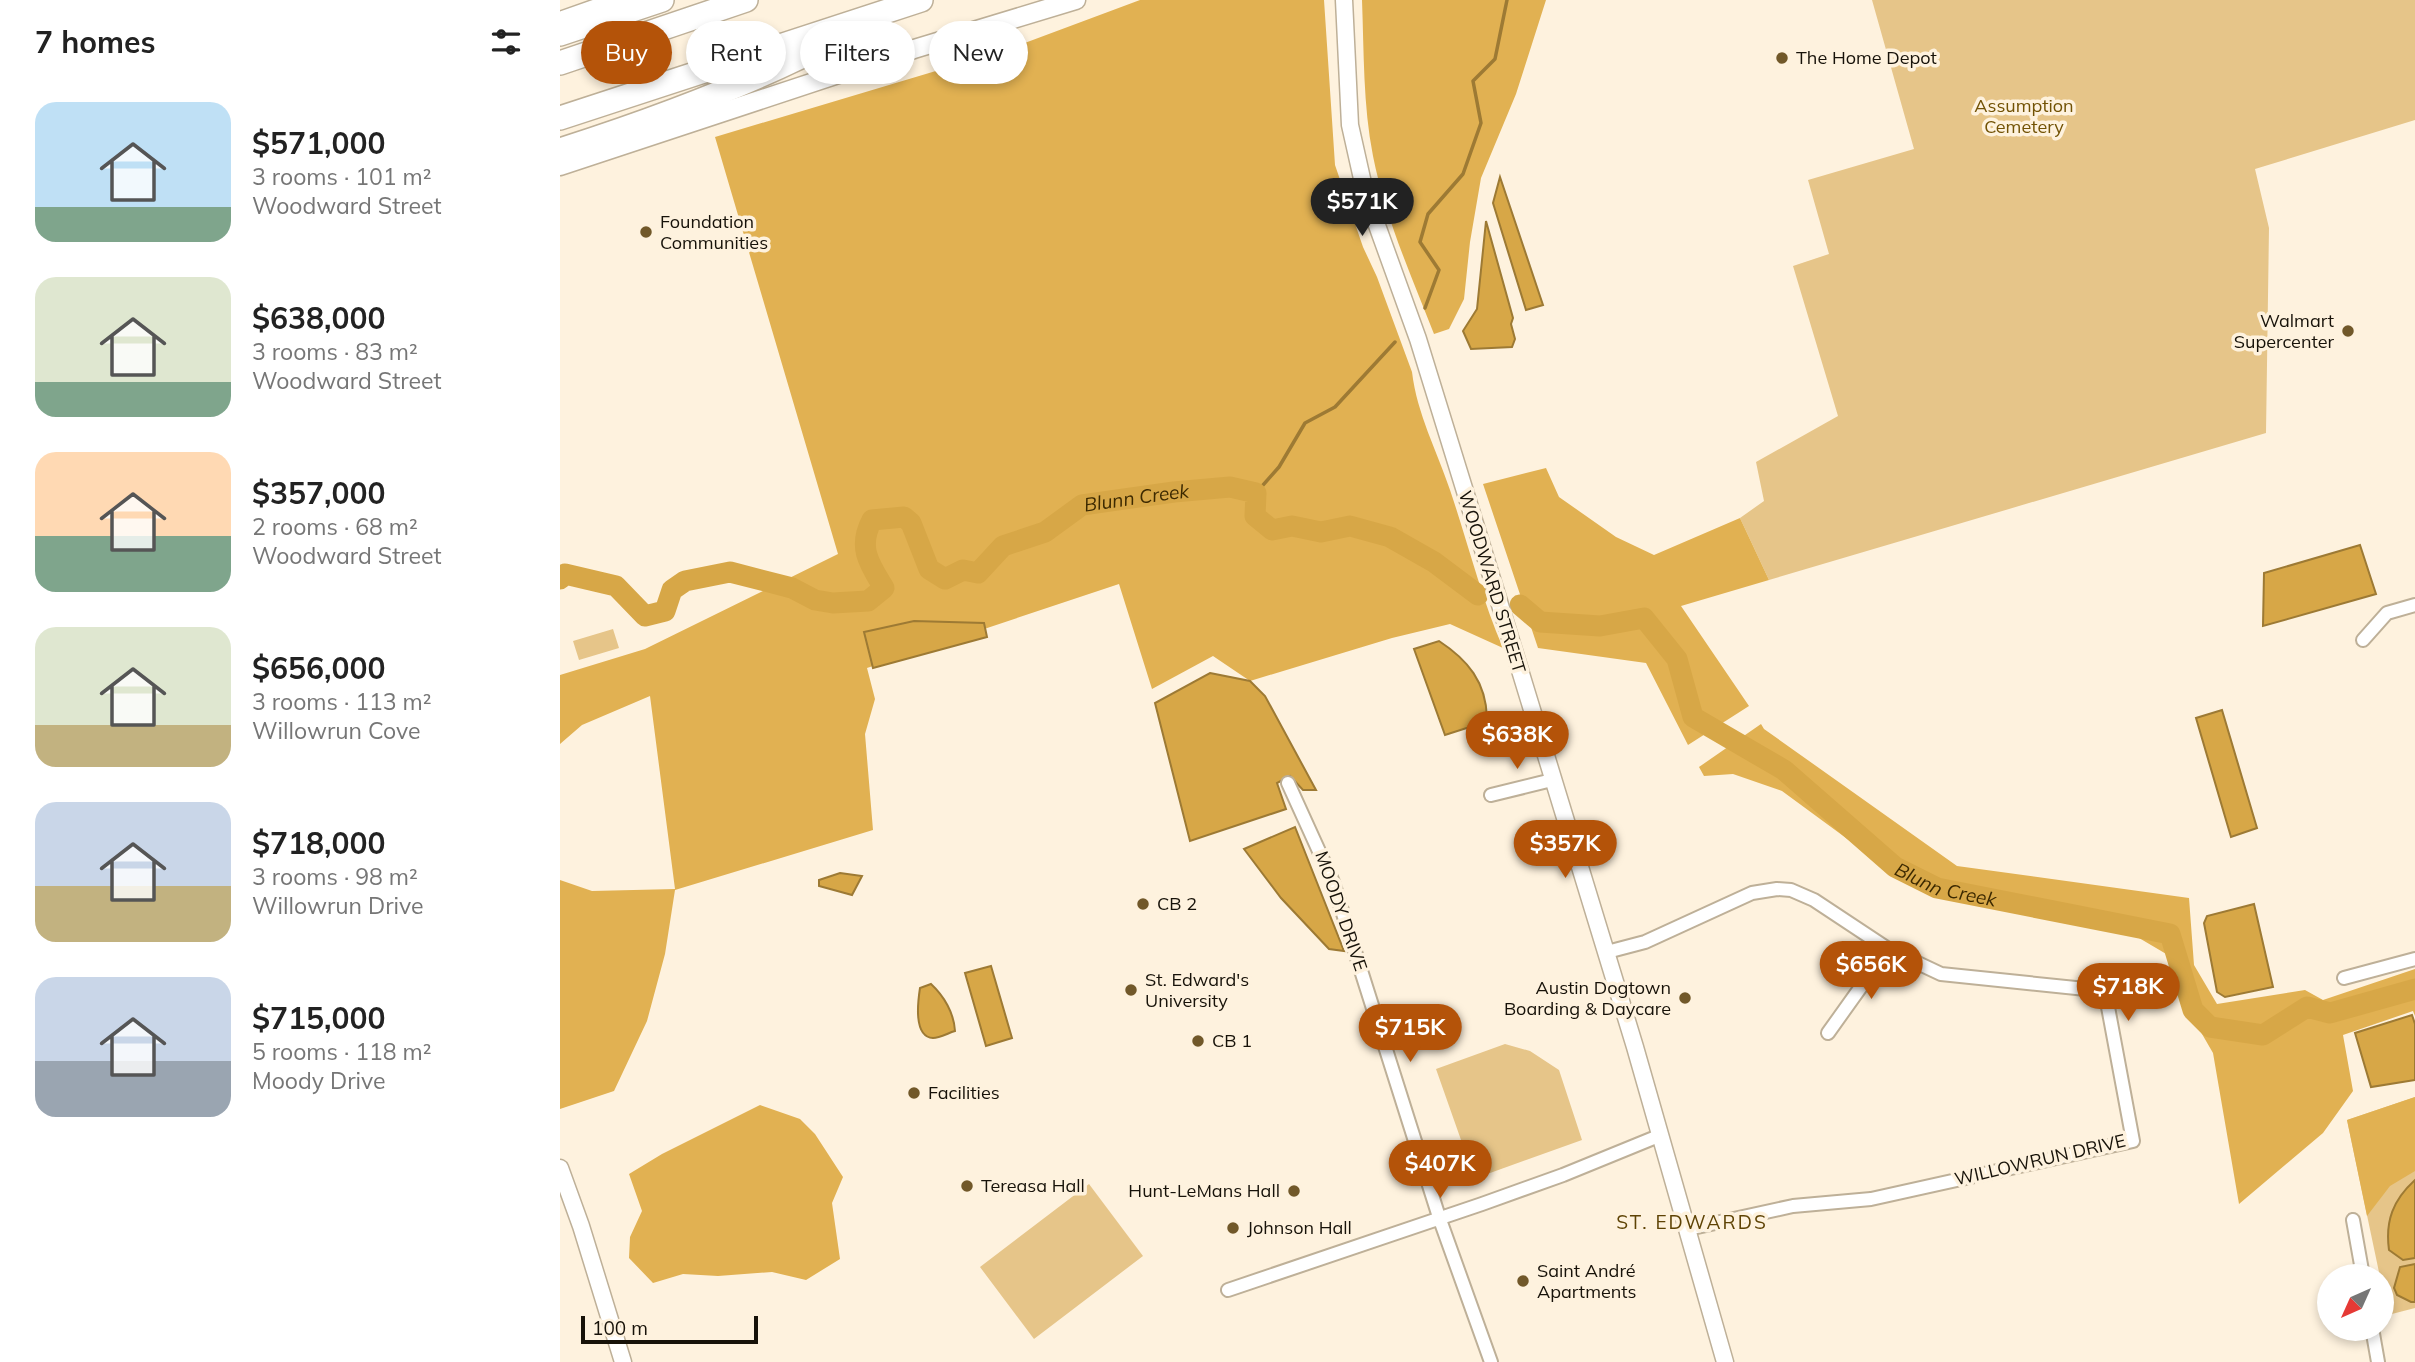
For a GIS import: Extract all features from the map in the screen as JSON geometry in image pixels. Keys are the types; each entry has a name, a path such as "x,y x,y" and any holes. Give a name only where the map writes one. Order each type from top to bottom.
{"highway":[{"path":"560,34 662,0"},
{"path":"560,63 746,0"},
{"path":"560,118 921,0"},
{"path":"560,150 697,102 790,63 891,10"}],"main road":[{"path":"560,21 620,0"},
{"path":"560,166 901,53 1076,0"}],"street":[{"name":"WOODWARD STREET","path":"1344,0 1350,125 1365,192 1418,339 1607,952 1725,1362"},
{"path":"2362,640 2387,613 2415,605"},
{"path":"1491,795 1552,779"},
{"name":"MOODY DRIVE","path":"1288,782 1333,883 1439,1217 1491,1362"},
{"name":"WILLOWRUN DRIVE","path":"1607,952 1645,942 1752,892 1777,888 1791,890 1814,900 1888,949 1941,974 2105,991 2133,1141 1871,1199 1793,1206 1688,1229"},
{"path":"1828,1033 1888,949"},
{"path":"2344,978 2415,958"},
{"path":"1228,1290 1563,1175 1661,1135"},
{"path":"560,1168 623,1362"},
{"path":"2353,1220 2361,1264"},
{"path":"2374,1341 2378,1362"}],"green space":[{"name":"Assumption Cemetery","path":"1872,0 2415,0 2415,120 2255,169 2269,228 2266,433 1769,580 1740,518 1764,501 1756,462 1838,416 1793,266 1829,254 1808,180 1914,149"},
{"path":"613,629 619,648 579,660 573,641"},
{"path":"1505,1044 1530,1051 1559,1070 1582,1140 1479,1177 1473,1174 1436,1069"},
{"path":"2415,1097 2415,1308 2394,1313 2394,1264 2377,1264 2347,1120"},
{"path":"1089,1184 1143,1256 1034,1339 980,1267"}],"shaded area":[{"path":"1140,0 1324,0 1335,165 1363,247 1412,372 1423,418 1503,648 1450,624 1392,638 1250,681 1213,656 1152,689 1119,584 867,668 875,699 865,734 873,830 675,890 665,954 647,1021 614,1091 560,1109 560,880 592,891 675,889 650,696 582,725 560,744 560,675 645,649 838,554 715,137 892,84 915,84 915,77 929,73 929,84 1028,84 1028,42"},
{"path":"1362,0 1546,0 1516,94 1481,178 1464,299 1449,329 1434,334 1392,224 1373,156 1366,98"},
{"path":"1500,177 1543,305 1526,310 1493,203"},
{"path":"1486,221 1513,318 1511,324 1515,339 1512,347 1471,349 1463,331 1477,309"},
{"path":"1546,468 1559,497 1616,537 1654,555 1740,518 1769,580 1681,606 1749,706 1688,745 1646,663 1538,648 1483,484"},
{"path":"2360,545 2376,594 2263,626 2264,573"},
{"path":"914,621 984,623 987,637 873,668 864,632"},
{"path":"1439,641 1459,656 1474,673 1483,693 1487,718 1479,724 1445,735 1414,649"},
{"path":"1210,673 1250,681 1265,696 1316,790 1303,790 1290,776 1277,783 1286,809 1190,841 1155,703"},
{"path":"2222,710 2257,828 2231,837 2196,718"},
{"path":"1761,724 1764,729 1957,866 2189,898 2194,965 2217,1004 2305,990 2323,1000 2415,969 2415,1016 2413,1011 2343,1035 2353,1091 2323,1133 2239,1204 2213,1053 2187,1008 2173,958 2134,935 1945,894 1891,871 1782,791 1733,774 1704,776 1699,767"},
{"path":"1295,827 1344,951 1329,949 1281,898 1244,849"},
{"path":"840,873 862,876 852,895 819,886 819,880"},
{"path":"2254,904 2273,987 2225,997 2217,992 2204,923 2207,916"},
{"path":"991,966 1012,1038 986,1046 965,973"},
{"path":"931,984 948,1005 955,1031 933,1038 922,1032 918,1018 920,988"},
{"path":"2412,1015 2415,1024 2415,1080 2371,1087 2355,1033"},
{"path":"2415,1097 2415,1171 2390,1186 2367,1216 2347,1120"},
{"path":"760,1105 800,1119 815,1134 843,1177 832,1203 840,1259 806,1280 772,1272 718,1276 683,1274 653,1283 629,1258 630,1237 642,1211 629,1174 662,1154"},
{"path":"2415,1180 2415,1258 2403,1260 2389,1250 2388,1230 2396,1203"},
{"path":"2415,1264 2415,1302 2397,1295 2394,1288 2400,1267"}],"waterway":[{"path":"1425,308 1439,270 1420,242 1428,214 1463,174 1481,123 1473,81 1495,59 1507,0"},
{"path":"1256,493 1279,467 1305,423 1335,407 1395,342"},
{"name":"Blunn Creek","path":"560,579 565,574 616,586 645,616 665,611 672,590 685,581 730,572 792,588 815,600 833,603 868,601 884,588 867,556 866,539 872,520 904,517 911,523 929,569 945,579 963,570 978,573 1003,546 1045,532 1082,505 1230,487 1256,493 1255,516 1272,530 1292,526 1321,532 1350,526 1390,537 1434,562 1478,595"},
{"name":"Blunn Creek","path":"1520,605 1540,622 1600,626 1644,618 1677,659 1693,717 1784,770 1895,867 1937,888 2170,934 2193,1010 2210,1027 2263,1035 2307,1007 2330,1013 2415,989"}],"place":[{"name":"The Home Depot","path":"1782,58"},
{"name":"Foundation Communities","path":"646,232"},
{"name":"Walmart Supercenter","path":"2348,331"},
{"name":"CB 2","path":"1143,904"},
{"name":"St. Edward's University","path":"1131,990"},
{"name":"Austin Dogtown Boarding & Daycare","path":"1685,998"},
{"name":"CB 1","path":"1198,1041"},
{"name":"Facilities","path":"914,1093"},
{"name":"Tereasa Hall","path":"967,1186"},
{"name":"Hunt-LeMans Hall","path":"1294,1191"},
{"name":"Johnson Hall","path":"1233,1228"},
{"name":"Saint André Apartments","path":"1523,1281"}],"district":[{"name":"ST. EDWARDS","path":"1692,1222"}]}
